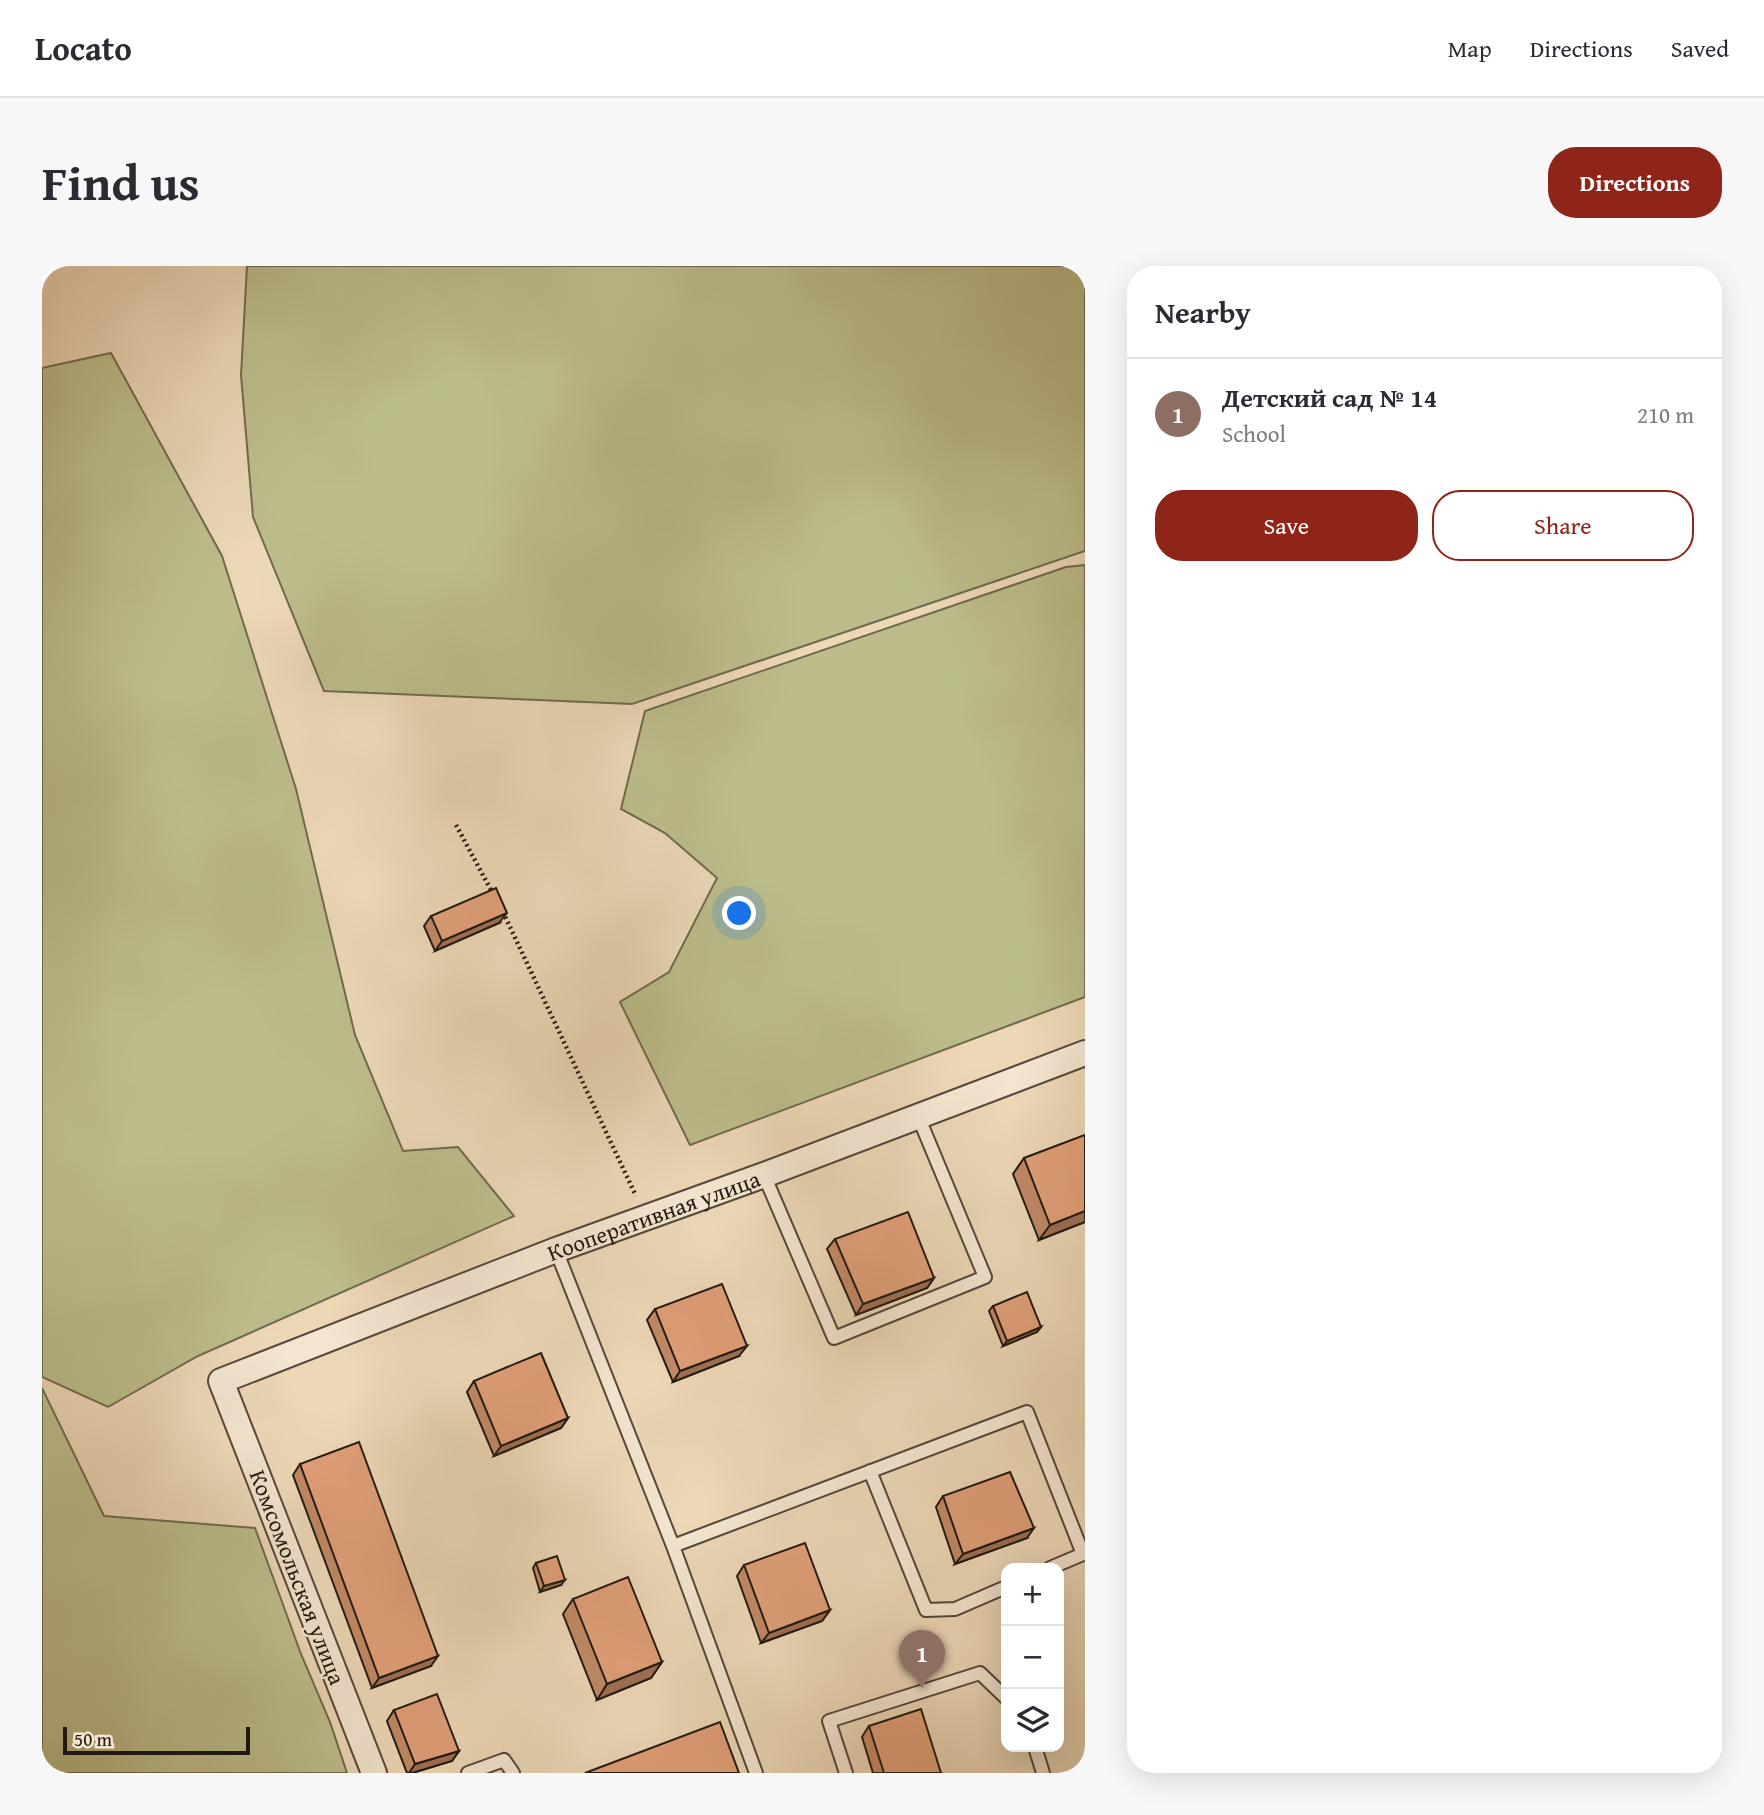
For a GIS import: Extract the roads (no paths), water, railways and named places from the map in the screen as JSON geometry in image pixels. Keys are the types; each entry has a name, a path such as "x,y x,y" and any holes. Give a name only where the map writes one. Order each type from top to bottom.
{"street":[{"name":"Кооперативная улица","path":"222,1381 556,1250 764,1175 1085,1053"},
{"name":"Комсомольская улица","path":"222,1381 374,1773"}],"lane":[{"path":"764,1175 834,1338 985,1277 918,1116"},
{"path":"556,1250 673,1546 756,1773"},
{"path":"673,1546 1027,1412 1083,1554 1062,1563"},
{"path":"870,1471 926,1610 955,1609 1001,1589"},
{"path":"846,1773 829,1721 980,1673 1001,1693"},
{"path":"1037,1752 1043,1773"},
{"path":"468,1773 504,1760 513,1773"}],"place":[{"name":"Детский сад № 14","path":"922,1688"}]}
